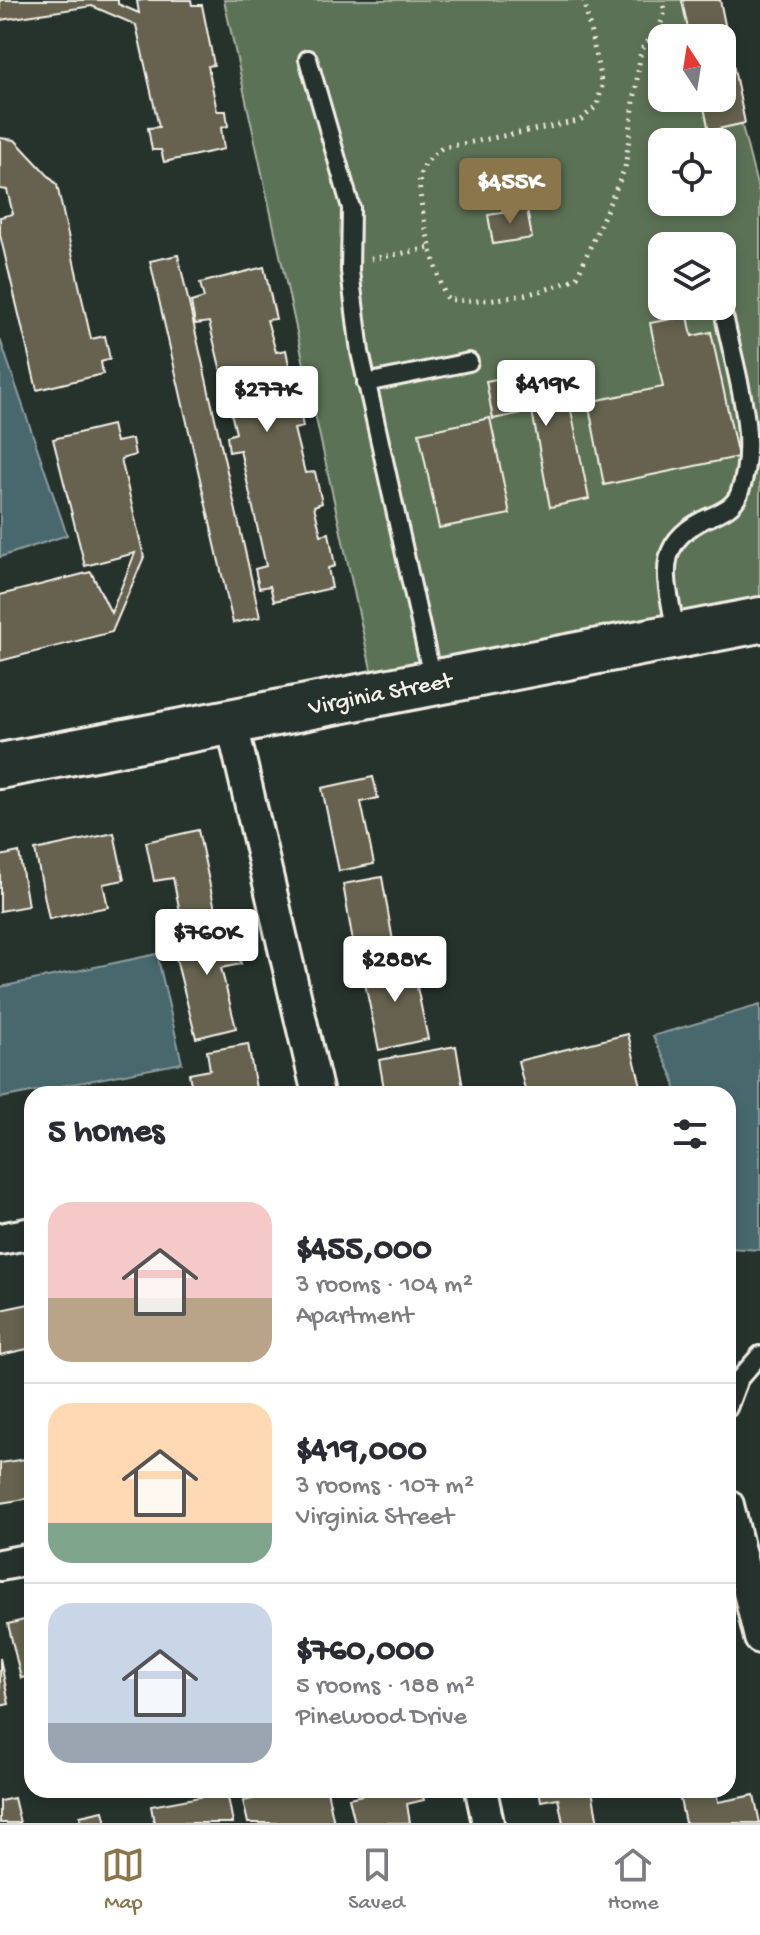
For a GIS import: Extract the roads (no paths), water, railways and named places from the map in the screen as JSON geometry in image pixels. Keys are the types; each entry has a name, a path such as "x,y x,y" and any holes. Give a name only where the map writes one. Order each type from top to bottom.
{"street":[{"name":"Virginia Street","path":"0,766 760,620"},
{"path":"231,720 316,1086"},
{"path":"0,1239 24,1234"},
{"path":"736,1538 760,1638"},
{"path":"0,1565 24,1560"},
{"path":"483,1798 488,1823"}],"lane":[{"path":"308,59 351,208 350,263 366,383 433,682"},
{"path":"676,636 665,572 667,551 681,534 700,521 726,510 738,498 749,457 725,320"},
{"path":"366,383 469,362"},
{"path":"736,1387 760,1355"}],"water":[{"path":"0,339 67,535 0,557"},
{"path":"157,954 182,1063 62,1086 24,1086 24,1093 0,1098 0,987"},
{"path":"760,1005 760,1250 736,1248 736,1086 675,1086 653,1036"}]}
